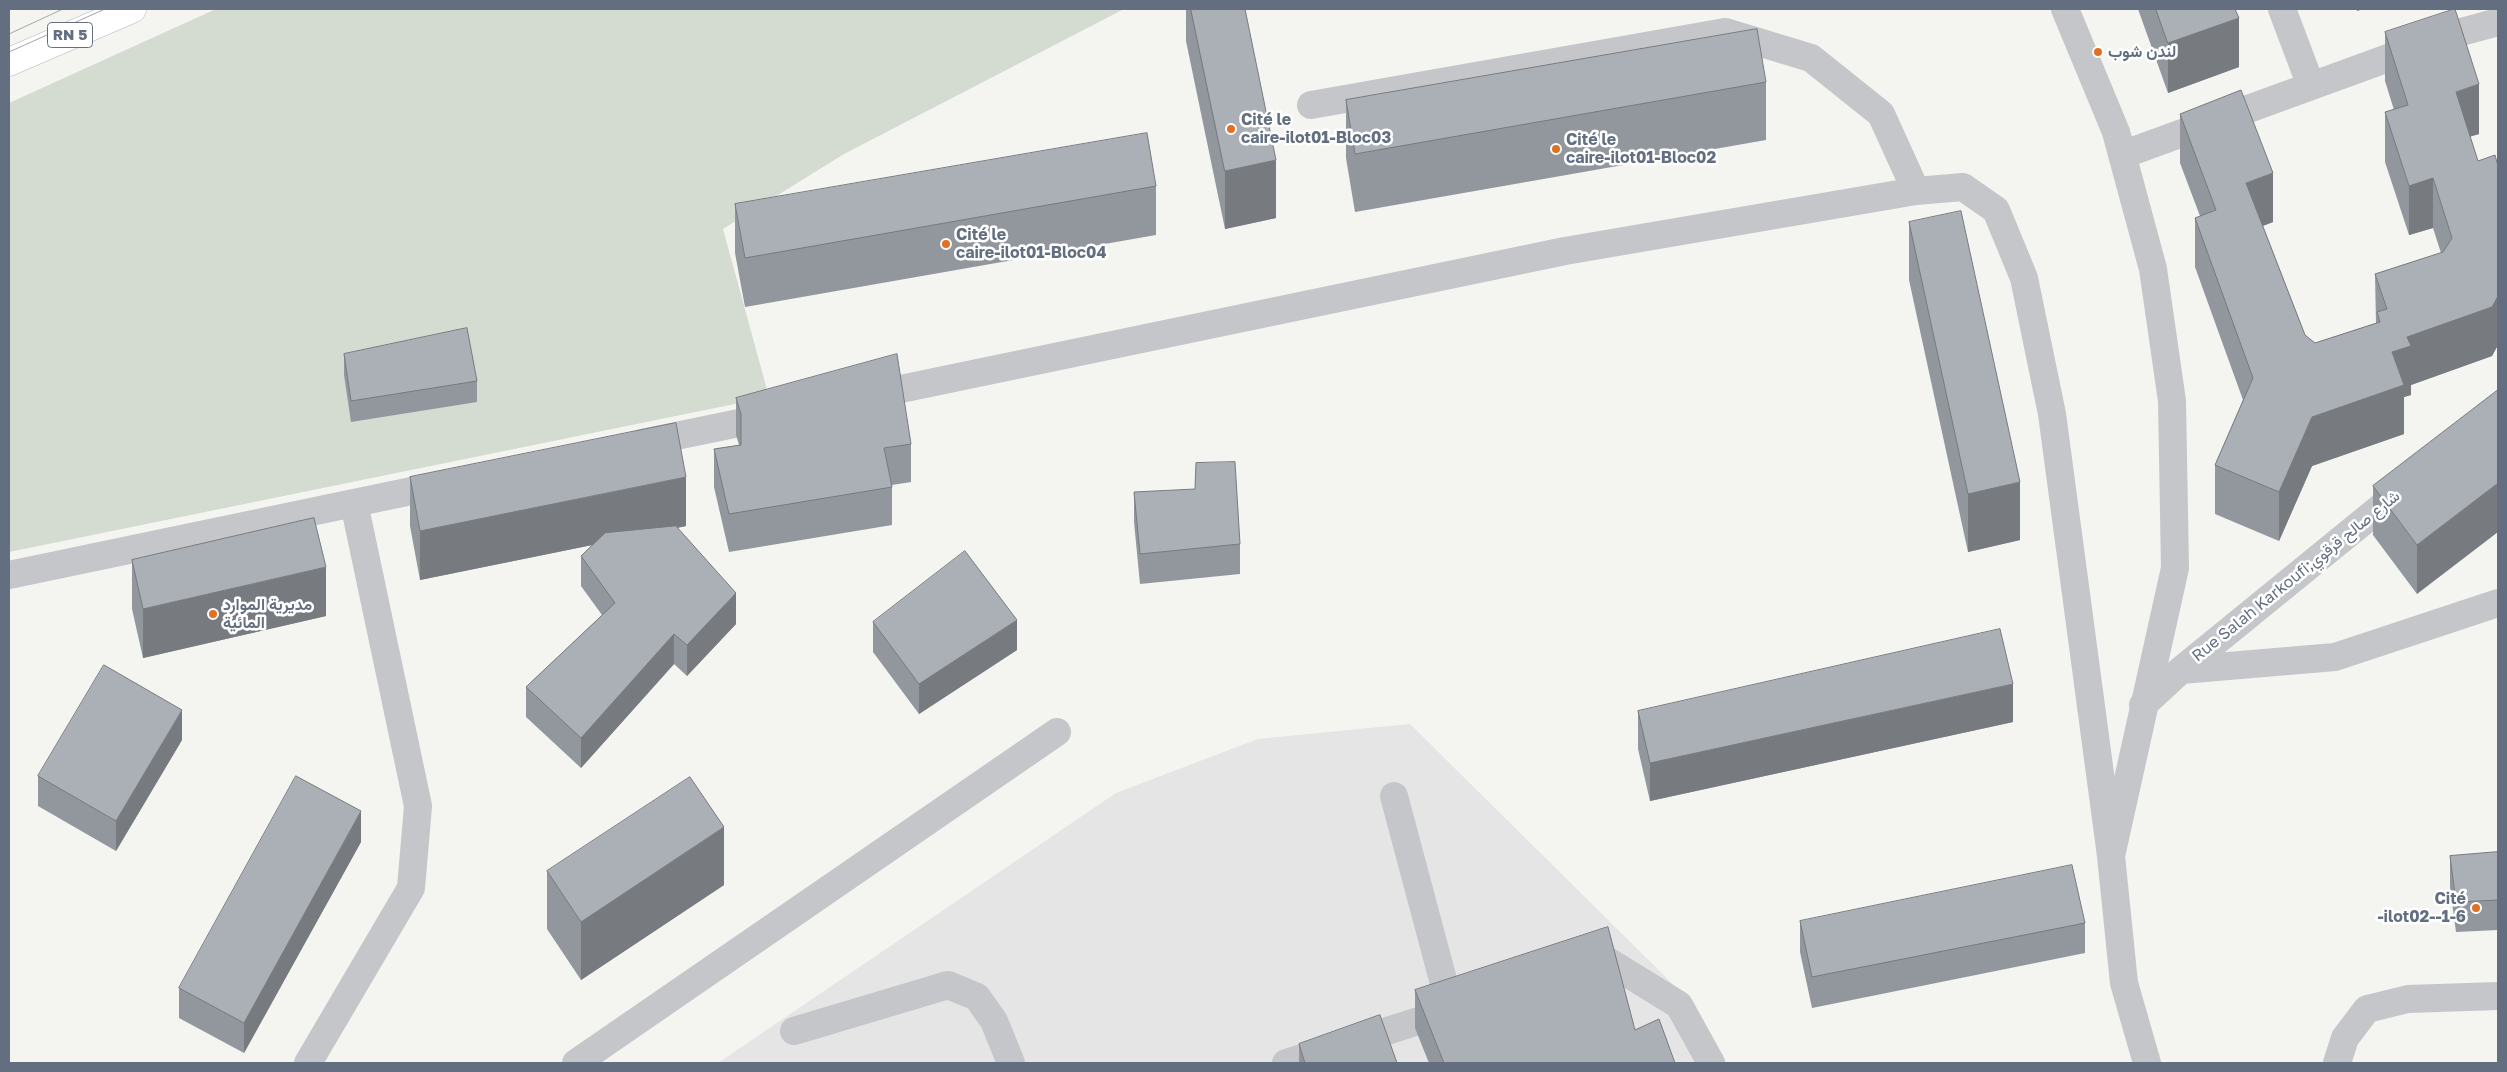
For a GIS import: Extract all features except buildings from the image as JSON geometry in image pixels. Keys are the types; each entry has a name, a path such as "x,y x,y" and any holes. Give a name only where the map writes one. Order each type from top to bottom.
{"main road":[{"name":"RN 5","path":"9,62 132,9"}],"street":[{"path":"2065,9 2116,132 2153,269 2172,401 2175,568 2143,705 2111,856"},
{"path":"2282,9 2311,86"},
{"path":"2122,155 2454,34 2498,23 2493,9"},
{"path":"1311,105 1725,32 1811,58 1881,114 1916,192"},
{"path":"838,402 1565,251 1916,192 1963,187 1996,210 2024,278 2052,414 2111,856 2124,983 2146,1063"},
{"path":"615,449 799,410"},
{"name":"Rue Salah Karkoufi;شارع صالح قرقوي","path":"2143,705 2181,670 2421,475"},
{"path":"9,575 470,479"},
{"path":"308,1063 411,888 418,806 354,504"},
{"path":"2181,670 2335,657 2498,603"},
{"path":"576,1063 1057,732"},
{"path":"1394,796 1451,1010"},
{"path":"1560,974 1606,960 1678,1005 1711,1063"},
{"path":"794,1031 948,985 977,997 994,1021 1011,1063"},
{"path":"2338,1063 2345,1038 2367,1009 2408,999 2498,996"},
{"path":"1286,1063 1478,1001"}],"shaded area":[{"path":"216,9 1124,9 844,154 723,229 769,397 9,552 9,103"},
{"path":"1410,724 1694,1005 1727,1063 718,1063 1116,793 1258,739"}],"tram line":[{"path":"9,34 63,9"},
{"path":"9,52 105,9"}],"place":[{"name":"لندن شوب","path":"2098,52"},
{"name":"Cité le caire-ilot01-Bloc03","path":"1231,129"},
{"name":"Cité le caire-ilot01-Bloc02","path":"1556,149"},
{"name":"Cité le caire-ilot01-Bloc04","path":"946,244"},
{"name":"مديرية الموارد المائية","path":"213,614"},
{"name":"Cité -ilot02--1-6","path":"2476,908"}]}
